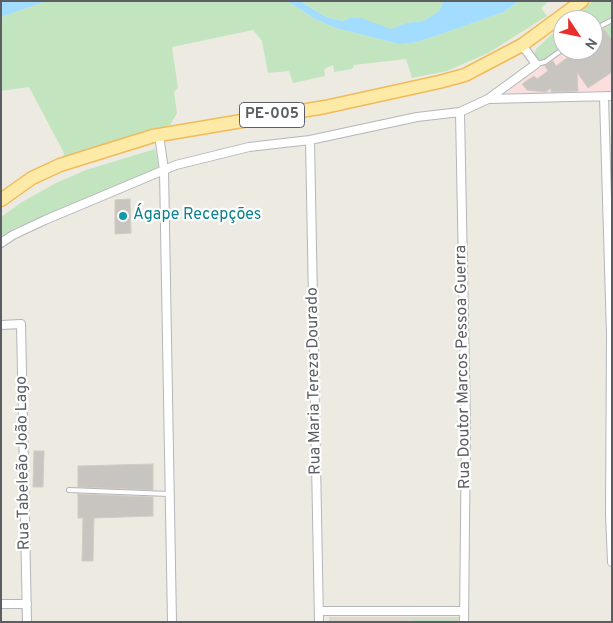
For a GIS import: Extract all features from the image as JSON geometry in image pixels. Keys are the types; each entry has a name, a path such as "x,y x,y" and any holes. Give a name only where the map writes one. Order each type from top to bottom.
{"main road":[{"name":"PE-005","path":"1,200 32,178 60,165 159,135 325,107 439,82 492,63 522,45 582,1"}],"street":[{"path":"1,243 37,223 164,170 222,152 310,140 417,117 460,112 488,99 536,64 522,45"},
{"path":"488,99 608,97 611,335 610,523 612,562"},
{"name":"Rua Doutor Marcos Pessoa Guerra","path":"460,112 466,426 464,622"},
{"path":"159,135 164,170 172,622"},
{"name":"Rua Maria Tereza Dourado","path":"310,140 319,622"},
{"name":"Rua Tabeleão João Lago","path":"1,325 21,324 27,622"},
{"path":"1,604 27,604"},
{"path":"319,611 464,611"}],"lane":[{"path":"536,64 545,62 553,56"},
{"path":"69,490 169,494"}],"shaded area":[{"path":"603,26 612,41 612,92 578,91 507,96 508,91 553,58 553,60 603,60"},
{"path":"329,617 459,617 459,622 329,622"}],"green space":[{"path":"47,1 287,1 315,19 336,28 399,44 418,42 504,12 519,1 549,1 541,8 547,16 488,53 447,71 412,78 406,59 354,65 352,69 334,72 333,65 324,69 325,76 293,83 289,71 268,73 262,41 253,30 172,47 178,88 174,92 177,113 170,125 63,158 64,153 29,87 1,91 1,17"},
{"path":"300,1 444,1 438,12 423,21 406,23 391,29 350,18 343,21 326,17"},
{"path":"593,1 612,1 612,40 603,26 603,10 581,10"},
{"path":"553,33 553,59 543,67 534,55 536,49"},
{"path":"155,149 159,169 15,228 1,238 1,217 22,202 56,183 86,170"},
{"path":"412,619 457,619 457,622 412,622"}],"water":[{"path":"1,1 47,1 1,17"},
{"path":"287,1 300,1 326,17 343,21 350,18 361,18 391,29 406,23 423,21 438,12 444,1 519,1 504,12 418,42 399,44 336,28 315,19"}],"building":[{"path":"603,30 612,40 612,72 588,88 577,72 578,91 551,92 551,88 546,92 527,90 522,84 534,76 537,79 548,71 545,66 553,61 556,66 564,60 603,60"},
{"name":"Ágape Recepções","path":"130,199 131,233 115,234 115,200"},
{"path":"34,451 44,451 43,487 33,487"},
{"path":"153,464 153,490 78,487 78,466"},
{"path":"78,494 153,497 153,516 94,518 93,561 82,561 83,518 78,518"}],"place":[{"name":"Ágape Recepções","path":"123,216"}]}
